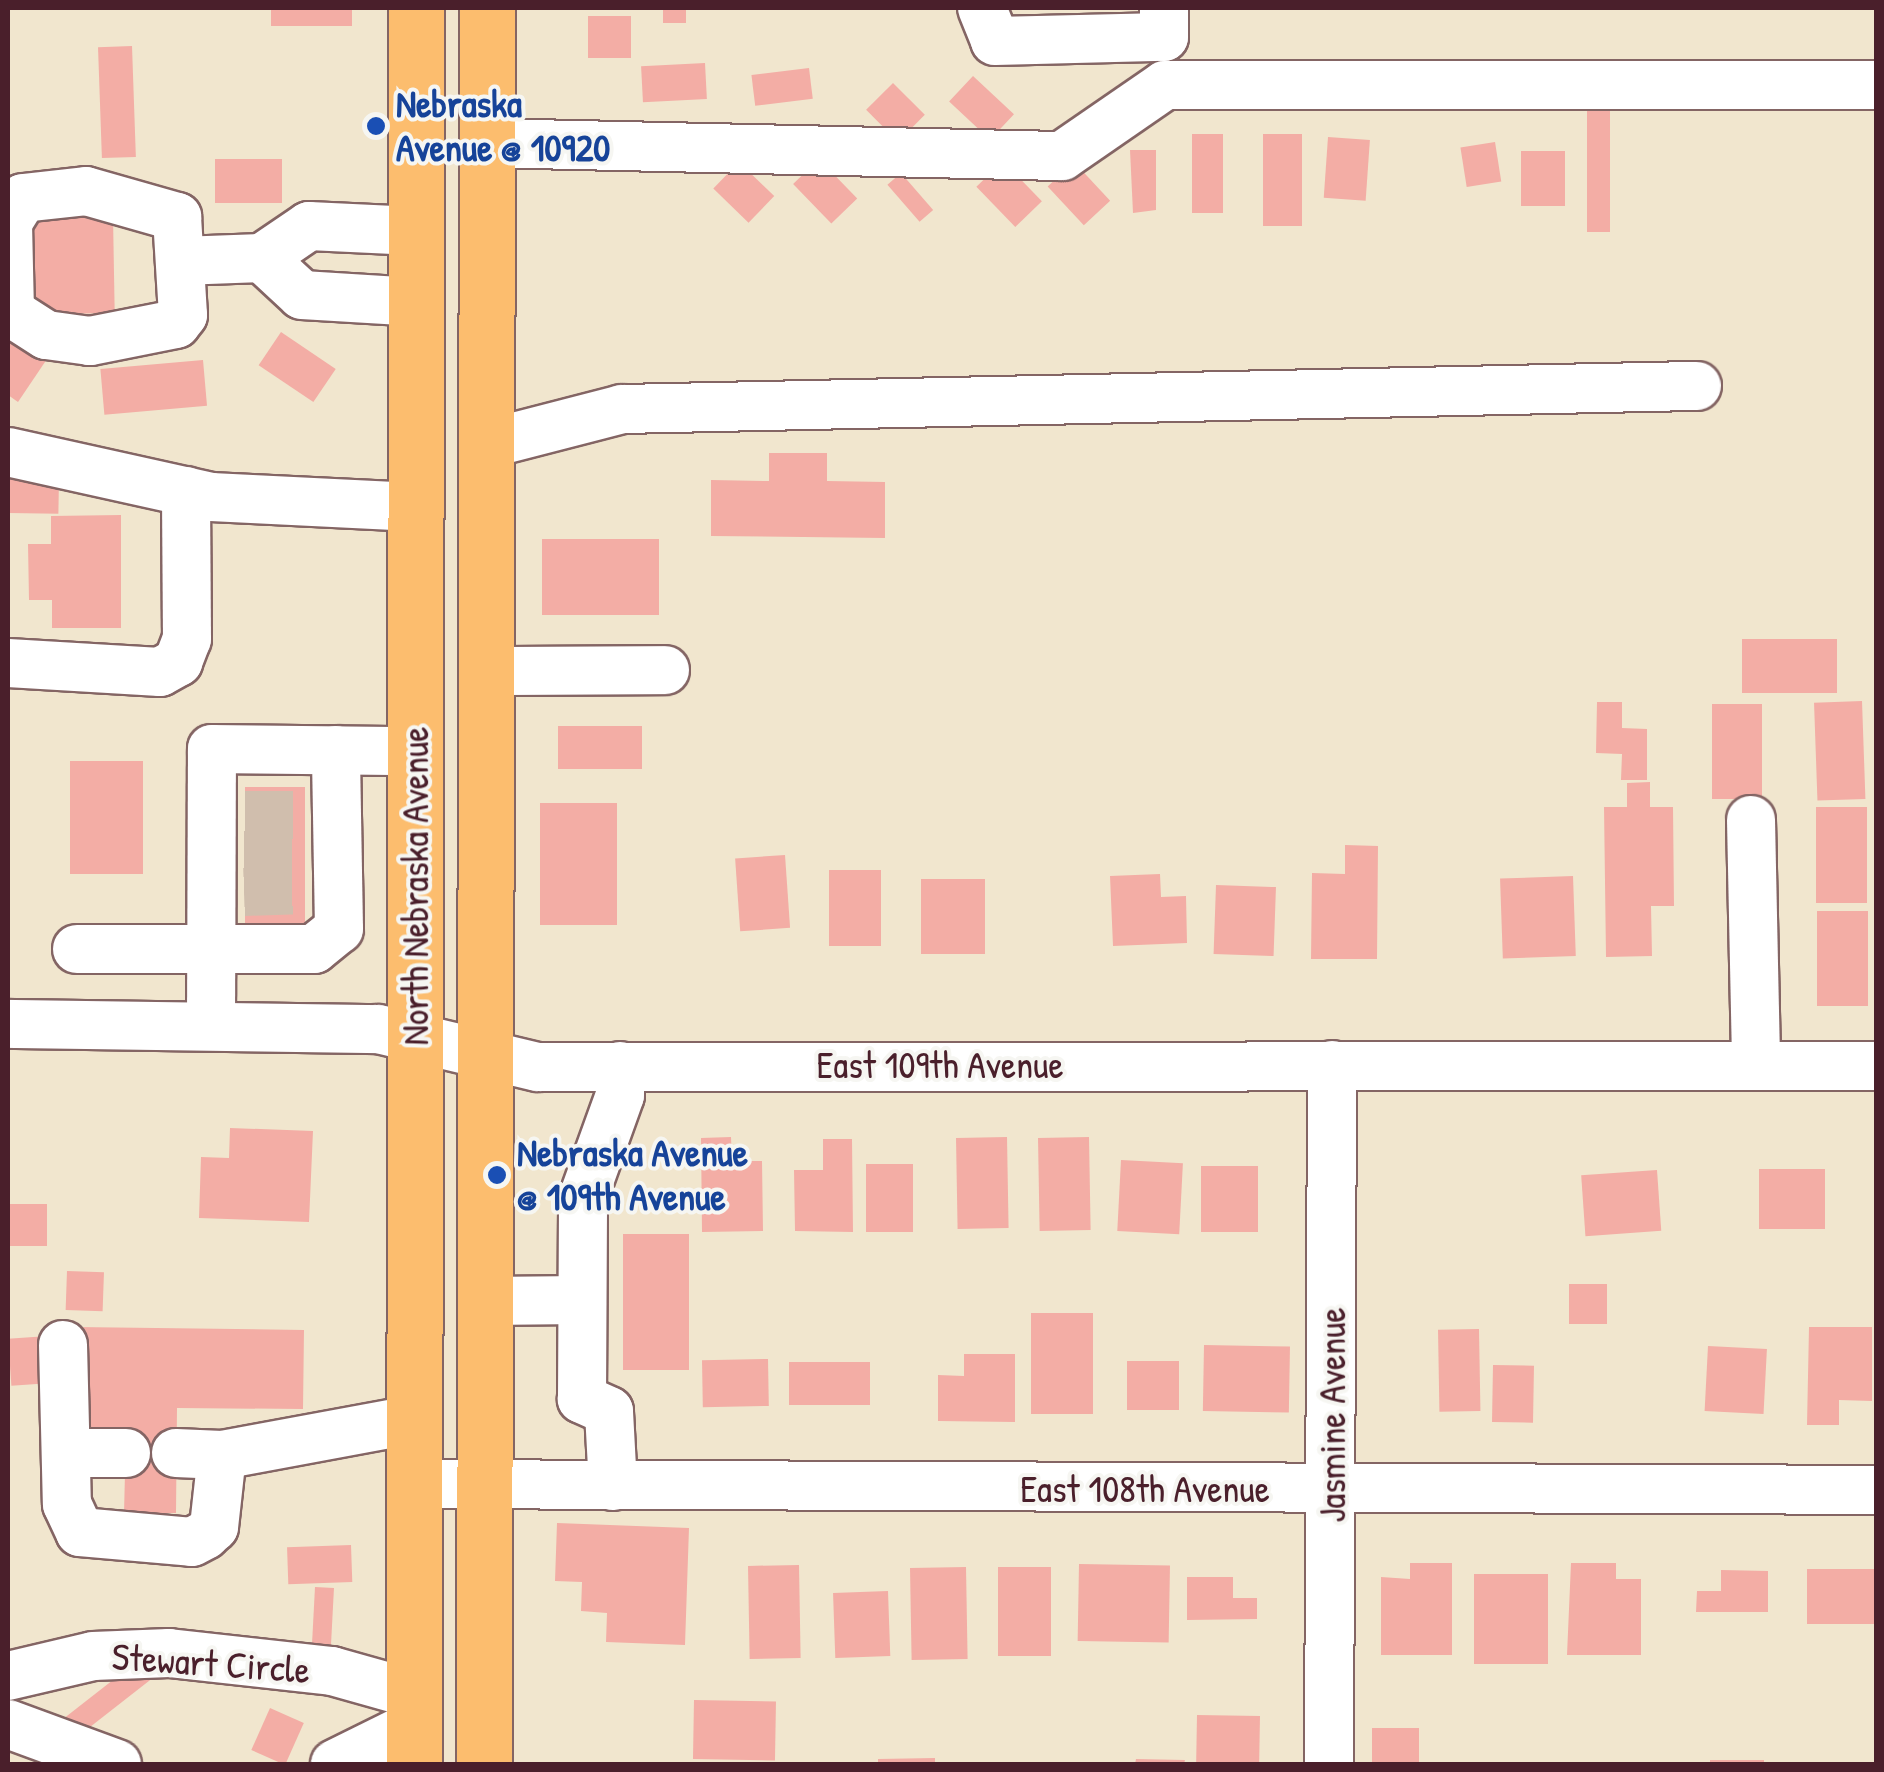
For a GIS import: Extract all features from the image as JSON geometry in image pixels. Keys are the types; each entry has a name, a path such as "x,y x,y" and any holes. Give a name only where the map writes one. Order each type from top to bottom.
{"main road":[{"name":"North Nebraska Avenue","path":"414,1728 416,8"},
{"name":"North Nebraska Avenue","path":"484,1764 487,8"},
{"path":"415,443 488,444"}],"street":[{"path":"982,8 995,41 1087,23 1164,22"},
{"path":"487,143 1062,156 1165,85 1876,85"},
{"path":"180,261 262,258 309,226 416,231"},
{"path":"262,258 302,294 416,302"},
{"path":"488,444 622,409 1698,386"},
{"path":"8,452 186,491 415,508"},
{"path":"8,663 160,672 178,662 186,639 186,491"},
{"path":"485,671 665,670"},
{"path":"211,1026 211,950 228,854 212,749 415,751"},
{"path":"77,948 314,948 338,929 322,853 336,750"},
{"path":"1751,820 1756,1065"},
{"name":"East 109th Avenue","path":"8,1024 378,1028 485,1056 620,1066 1876,1066"},
{"name":"Jasmine Avenue","path":"1330,1764 1332,1065"},
{"path":"613,1486 609,1411 582,1398 583,1198 620,1095 620,1066"},
{"path":"485,1301 582,1300"},
{"path":"64,1345 69,1453 66,1504 80,1532 192,1542 214,1527 199,1454 416,1419"},
{"path":"69,1453 126,1453"},
{"name":"East 108th Avenue","path":"413,1484 1876,1490"},
{"name":"Stewart Circle","path":"8,1676 94,1656 169,1653 332,1671 414,1728"},
{"path":"8,1724 116,1764"},
{"path":"335,1764 414,1728"}],"building":[{"path":"271,8 352,8 352,26 271,26"},
{"path":"663,8 686,8 686,23 663,23"},
{"path":"588,16 631,16 631,58 588,58"},
{"path":"132,46 136,157 102,158 98,47"},
{"path":"705,63 707,99 643,102 641,66"},
{"path":"809,68 813,99 755,106 751,75"},
{"path":"973,76 1014,114 990,140 949,102"},
{"path":"893,83 925,115 898,142 866,110"},
{"path":"1587,111 1610,111 1610,232 1587,232"},
{"path":"1192,134 1223,134 1223,213 1192,213"},
{"path":"1263,134 1302,134 1302,226 1263,226"},
{"path":"1328,137 1370,140 1366,201 1324,198"},
{"path":"1495,142 1501,182 1467,187 1460,147"},
{"path":"1130,150 1156,150 1156,210 1133,213"},
{"path":"1521,151 1565,151 1565,206 1521,206"},
{"path":"215,159 282,159 282,203 215,203"},
{"path":"819,159 857,199 831,224 793,184"},
{"path":"1003,161 1042,201 1015,227 976,187"},
{"path":"739,162 774,196 749,223 713,189"},
{"path":"1074,162 1110,201 1084,225 1048,187"},
{"path":"901,173 933,210 920,222 887,185"},
{"path":"113,216 115,313 27,315 25,218"},
{"path":"8,332 47,359 18,402 8,395"},
{"path":"281,332 336,369 313,402 259,365"},
{"path":"203,360 207,406 104,415 100,369"},
{"path":"769,453 827,453 827,481 885,482 885,538 711,536 711,480 769,481"},
{"path":"9,477 59,478 58,514 8,513"},
{"path":"121,515 121,628 52,628 52,600 29,600 28,544 51,544 51,516"},
{"path":"542,539 659,539 659,615 542,615"},
{"path":"1742,639 1837,639 1837,693 1742,693"},
{"path":"1862,701 1865,799 1817,801 1814,703"},
{"path":"1597,702 1622,702 1622,728 1647,729 1647,780 1621,780 1622,754 1596,753"},
{"path":"1712,704 1762,704 1762,799 1712,799"},
{"path":"558,726 642,726 642,769 558,769"},
{"path":"70,761 143,761 143,874 70,874"},
{"path":"1650,782 1650,807 1673,807 1674,906 1651,906 1652,956 1606,957 1604,807 1627,807 1627,783"},
{"path":"245,787 305,787 305,928 245,928"},
{"path":"540,803 617,803 617,925 540,925"},
{"path":"1816,807 1867,807 1867,903 1816,903"},
{"path":"1345,845 1378,846 1377,959 1311,959 1312,873 1345,874"},
{"path":"785,855 790,928 740,931 735,858"},
{"path":"829,870 881,870 881,946 829,946"},
{"path":"1160,874 1161,897 1186,896 1187,943 1113,946 1110,876"},
{"path":"1573,876 1576,956 1503,958 1500,879"},
{"path":"921,879 985,879 985,954 921,954"},
{"path":"1216,885 1276,887 1274,956 1214,954"},
{"path":"1817,911 1868,911 1868,1006 1817,1006"},
{"path":"230,1128 313,1131 309,1222 199,1218 201,1157 229,1158"},
{"path":"731,1137 732,1161 762,1161 763,1231 702,1232 701,1138"},
{"path":"1007,1137 1009,1228 958,1229 956,1138"},
{"path":"1089,1137 1091,1230 1040,1231 1038,1138"},
{"path":"823,1139 852,1139 853,1232 795,1231 794,1170 823,1170"},
{"path":"1121,1160 1183,1163 1179,1234 1117,1231"},
{"path":"866,1164 913,1164 913,1232 866,1232"},
{"path":"1201,1166 1258,1166 1258,1232 1201,1232"},
{"path":"1759,1169 1825,1169 1825,1229 1759,1229"},
{"path":"1657,1170 1661,1231 1585,1236 1581,1175"},
{"path":"10,1204 47,1204 47,1246 10,1246"},
{"path":"623,1234 689,1234 689,1370 623,1370"},
{"path":"67,1271 104,1272 103,1311 66,1310"},
{"path":"1569,1284 1607,1284 1607,1324 1569,1324"},
{"path":"1031,1313 1093,1313 1093,1414 1031,1414"},
{"path":"76,1327 304,1330 303,1409 177,1408 176,1513 124,1513 126,1433 75,1432"},
{"path":"1809,1327 1872,1327 1872,1401 1839,1400 1839,1425 1807,1425"},
{"path":"1479,1329 1480,1411 1439,1412 1438,1330"},
{"path":"48,1336 51,1383 11,1386 8,1339"},
{"path":"1204,1345 1290,1347 1289,1412 1203,1411"},
{"path":"1708,1346 1767,1349 1764,1414 1705,1411"},
{"path":"964,1354 1015,1354 1015,1422 938,1421 938,1375 964,1376"},
{"path":"768,1359 769,1406 703,1407 702,1360"},
{"path":"1127,1361 1179,1361 1179,1410 1127,1410"},
{"path":"789,1362 870,1362 870,1405 789,1405"},
{"path":"1493,1365 1534,1366 1533,1423 1492,1422"},
{"path":"557,1523 689,1528 685,1645 606,1642 607,1613 581,1611 582,1582 555,1581"},
{"path":"351,1545 352,1582 288,1584 287,1547"},
{"path":"1410,1563 1452,1563 1452,1655 1381,1655 1381,1577 1410,1579"},
{"path":"1571,1563 1616,1563 1616,1579 1641,1579 1641,1655 1567,1655"},
{"path":"1079,1564 1170,1566 1169,1643 1078,1641"},
{"path":"799,1565 801,1658 750,1659 748,1566"},
{"path":"966,1567 968,1659 912,1660 910,1568"},
{"path":"998,1567 1051,1567 1051,1656 998,1656"},
{"path":"1807,1569 1876,1569 1876,1624 1807,1624"},
{"path":"1721,1570 1768,1571 1768,1612 1696,1612 1697,1591 1721,1591"},
{"path":"1474,1574 1548,1574 1548,1664 1474,1664"},
{"path":"1187,1577 1233,1577 1233,1598 1257,1598 1257,1619 1187,1620"},
{"path":"315,1587 334,1588 331,1649 312,1648"},
{"path":"888,1591 890,1656 835,1658 833,1593"},
{"path":"136,1662 150,1680 75,1739 61,1720"},
{"path":"694,1700 776,1701 775,1760 693,1759"},
{"path":"270,1708 304,1723 286,1764 251,1750"},
{"path":"1197,1715 1260,1716 1259,1764 1196,1764"},
{"path":"1372,1728 1419,1728 1419,1764 1372,1764"},
{"path":"935,1758 935,1764 878,1764 878,1759"},
{"path":"1136,1759 1185,1760 1184,1764 1135,1764"},
{"path":"1710,1760 1764,1760 1764,1764 1710,1764"}],"tunnel":[{"path":"245,815 305,815"},
{"path":"244,855 305,855"},
{"path":"244,892 305,890"}],"place":[{"name":"Nebraska Avenue @ 10920","path":"376,126"},
{"name":"Nebraska Avenue @ 109th Avenue","path":"497,1175"}]}
